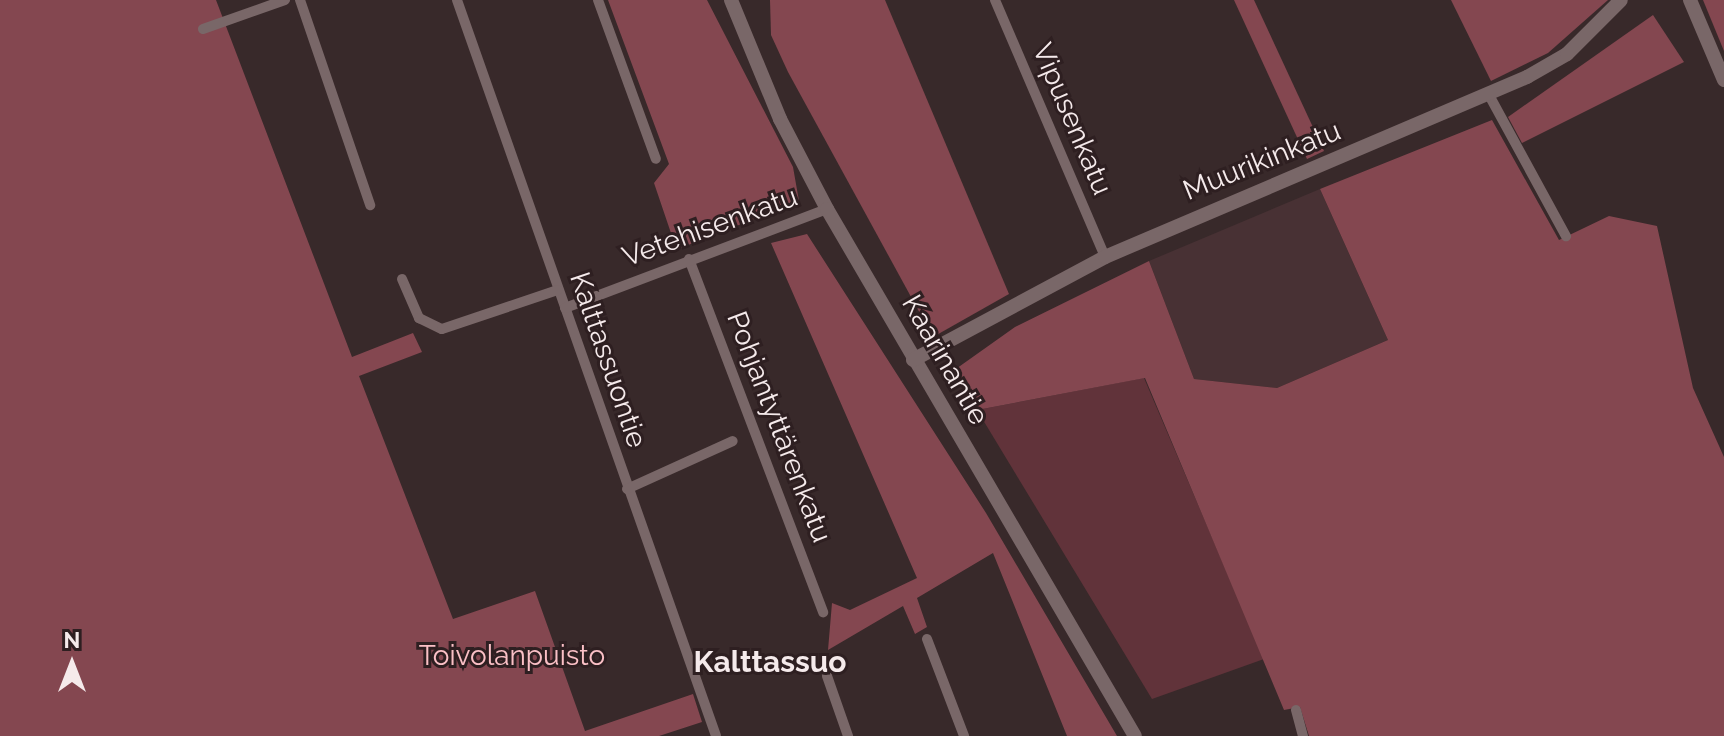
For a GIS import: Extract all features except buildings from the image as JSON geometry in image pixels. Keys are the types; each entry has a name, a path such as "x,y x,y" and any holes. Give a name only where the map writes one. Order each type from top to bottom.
{"street":[{"path":"203,29 285,0"},
{"path":"300,0 370,205"},
{"name":"Kalttassuontie","path":"457,0 716,736"},
{"path":"598,0 656,159"},
{"name":"Kaarinantie","path":"731,0 827,209 1135,736"},
{"name":"Vipusenkatu","path":"995,0 1105,257"},
{"name":"Muurikinkatu","path":"913,360 1105,257 1489,95 1567,54 1621,0"},
{"path":"1690,0 1724,80"},
{"path":"1489,95 1566,236"},
{"name":"Vetehisenkatu","path":"565,308 827,209"},
{"name":"Pohjantyttärenkatu","path":"689,259 823,612"},
{"path":"402,279 419,318 442,329 558,290"},
{"path":"627,489 733,441"},
{"path":"927,639 964,736"},
{"path":"827,676 848,736"},
{"path":"1296,710 1303,736"}],"shaded area":[{"path":"1320,189 1388,340 1277,388 1194,379 1149,261"},
{"path":"1144,378 1264,659 1152,699 977,410"}],"green space":[{"name":"Toivolanpuisto","path":"0,0 216,0 352,357 413,333 422,352 359,376 453,619 535,591 585,731 693,694 702,722 659,736 0,736"},
{"path":"608,0 707,0 793,167 799,201 668,253 674,242 654,183 669,164"},
{"path":"770,0 885,0 1009,294 933,337 788,72 771,35"},
{"path":"1234,0 1254,0 1324,151 1307,159"},
{"path":"1451,0 1608,0 1548,53 1491,81"},
{"path":"1703,0 1724,0 1724,51"},
{"path":"1653,15 1684,62 1522,143 1508,117"},
{"path":"1492,120 1559,240 1609,216 1657,226 1693,388 1724,457 1724,736 1309,736 1300,707 1284,710 1145,378 977,410 953,371 1015,327 1149,261 1194,379 1277,388 1388,340 1320,189"},
{"path":"807,234 986,513 1117,736 1067,736 993,553 917,598 927,627 915,634 903,606 828,650 832,603 850,610 917,578 771,243"}],"district":[{"name":"Kalttassuo","path":"770,662"}]}
